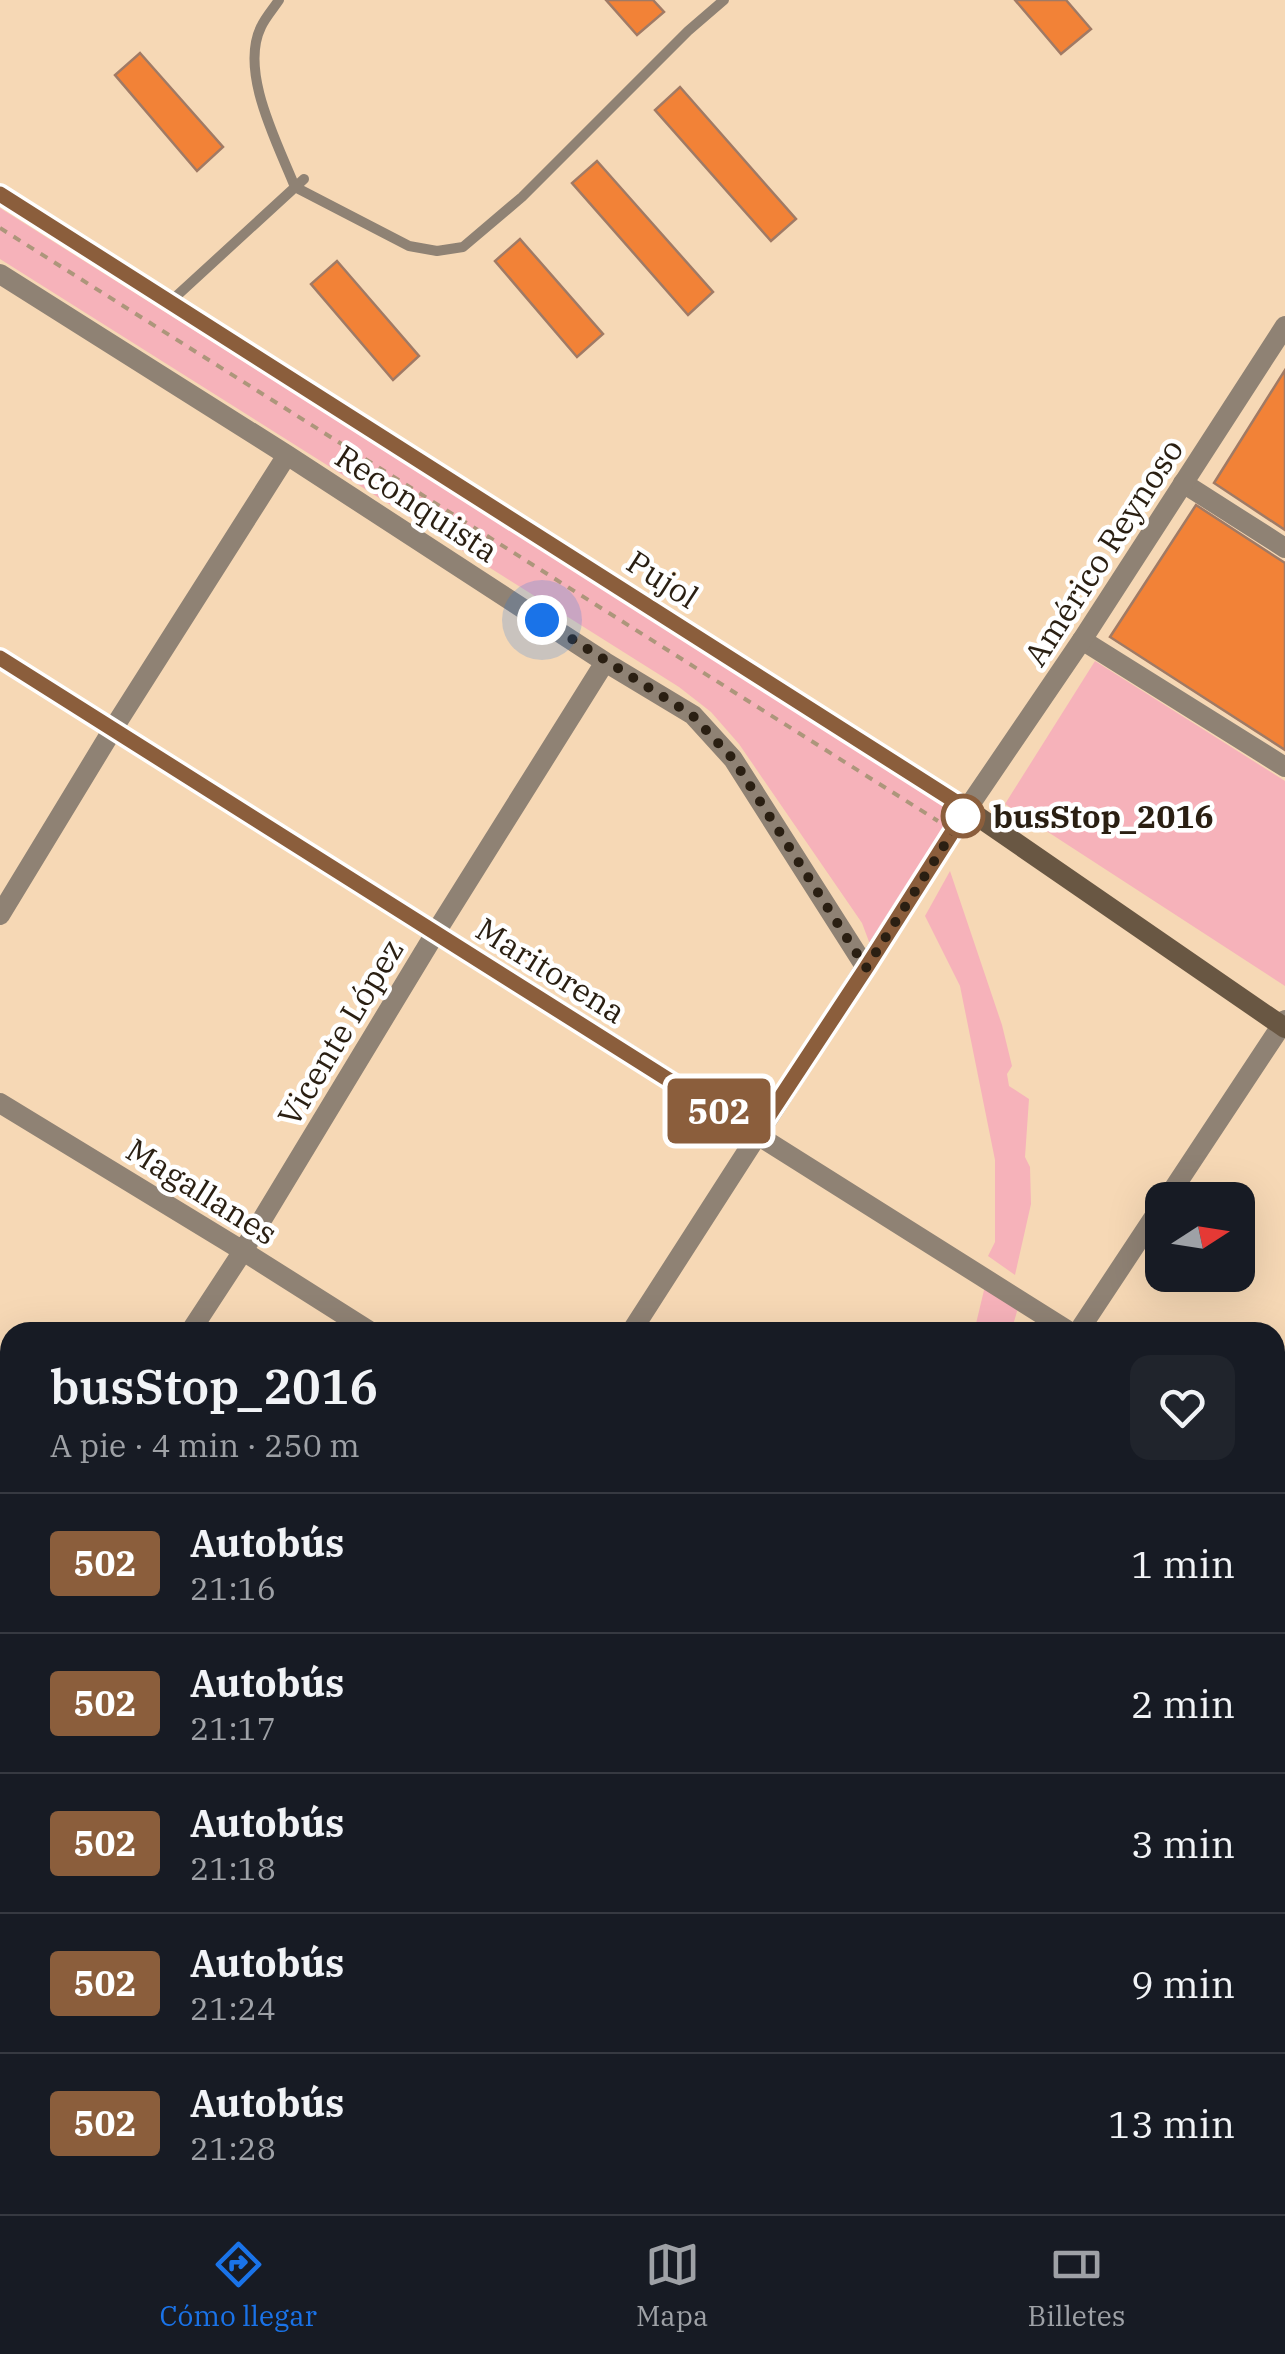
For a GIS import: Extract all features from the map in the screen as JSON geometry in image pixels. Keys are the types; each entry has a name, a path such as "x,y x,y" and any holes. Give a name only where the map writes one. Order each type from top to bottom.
{"main road":[{"name":"Pujol","path":"0,194 967,809 1284,1024"}],"street":[{"name":"Reconquista","path":"0,274 692,715 733,759 866,968"},
{"name":"Américo Reynoso","path":"638,1322 967,809 1082,640 1285,326"},
{"path":"0,915 287,455"},
{"path":"1183,484 1285,548"},
{"path":"1082,640 1285,767"},
{"name":"Maritorena","path":"0,658 1054,1322"},
{"name":"Vicente López","path":"197,1322 606,662"},
{"path":"1178,1182 1284,1024"},
{"name":"Magallanes","path":"0,1104 355,1322"},
{"path":"1085,1322 1145,1232"}],"lane":[{"path":"278,0 260,29 253,54 254,81 300,183 409,246 437,251 463,247 522,197 724,0"},
{"path":"171,301 300,183"}],"path":[{"path":"0,228 953,832"}],"shaded area":[{"path":"0,208 943,802 950,810 951,822 871,947 862,923 739,744 711,712 679,687 0,259"},
{"path":"1095,661 1285,781 1285,986 1005,804"},
{"path":"950,871 1002,1025 1012,1066 1007,1074 1009,1086 1029,1099 1025,1157 1030,1167 1031,1204 1015,1275 988,1256 995,1242 995,1160 960,986 925,916"},
{"path":"985,1286 1018,1308 1014,1322 976,1322"}],"building":[{"path":"606,0 653,0 664,12 637,35"},
{"path":"1015,0 1066,0 1091,29 1061,54"},
{"path":"140,53 223,147 197,171 115,75"},
{"path":"680,87 796,219 771,241 655,110"},
{"path":"597,161 713,292 688,315 572,183"},
{"path":"520,239 603,334 577,357 495,261"},
{"path":"337,261 419,356 393,380 311,284"},
{"path":"1285,370 1285,530 1214,483"},
{"path":"1196,505 1285,563 1285,750 1110,637"}],"bus line":[{"name":"502","path":"0,194 967,809 756,1135 0,658"}],"place":[{"name":"busStop_2016","path":"963,816"}],"route":[{"path":"542,620 692,715 733,759 866,968 963,816"}]}
